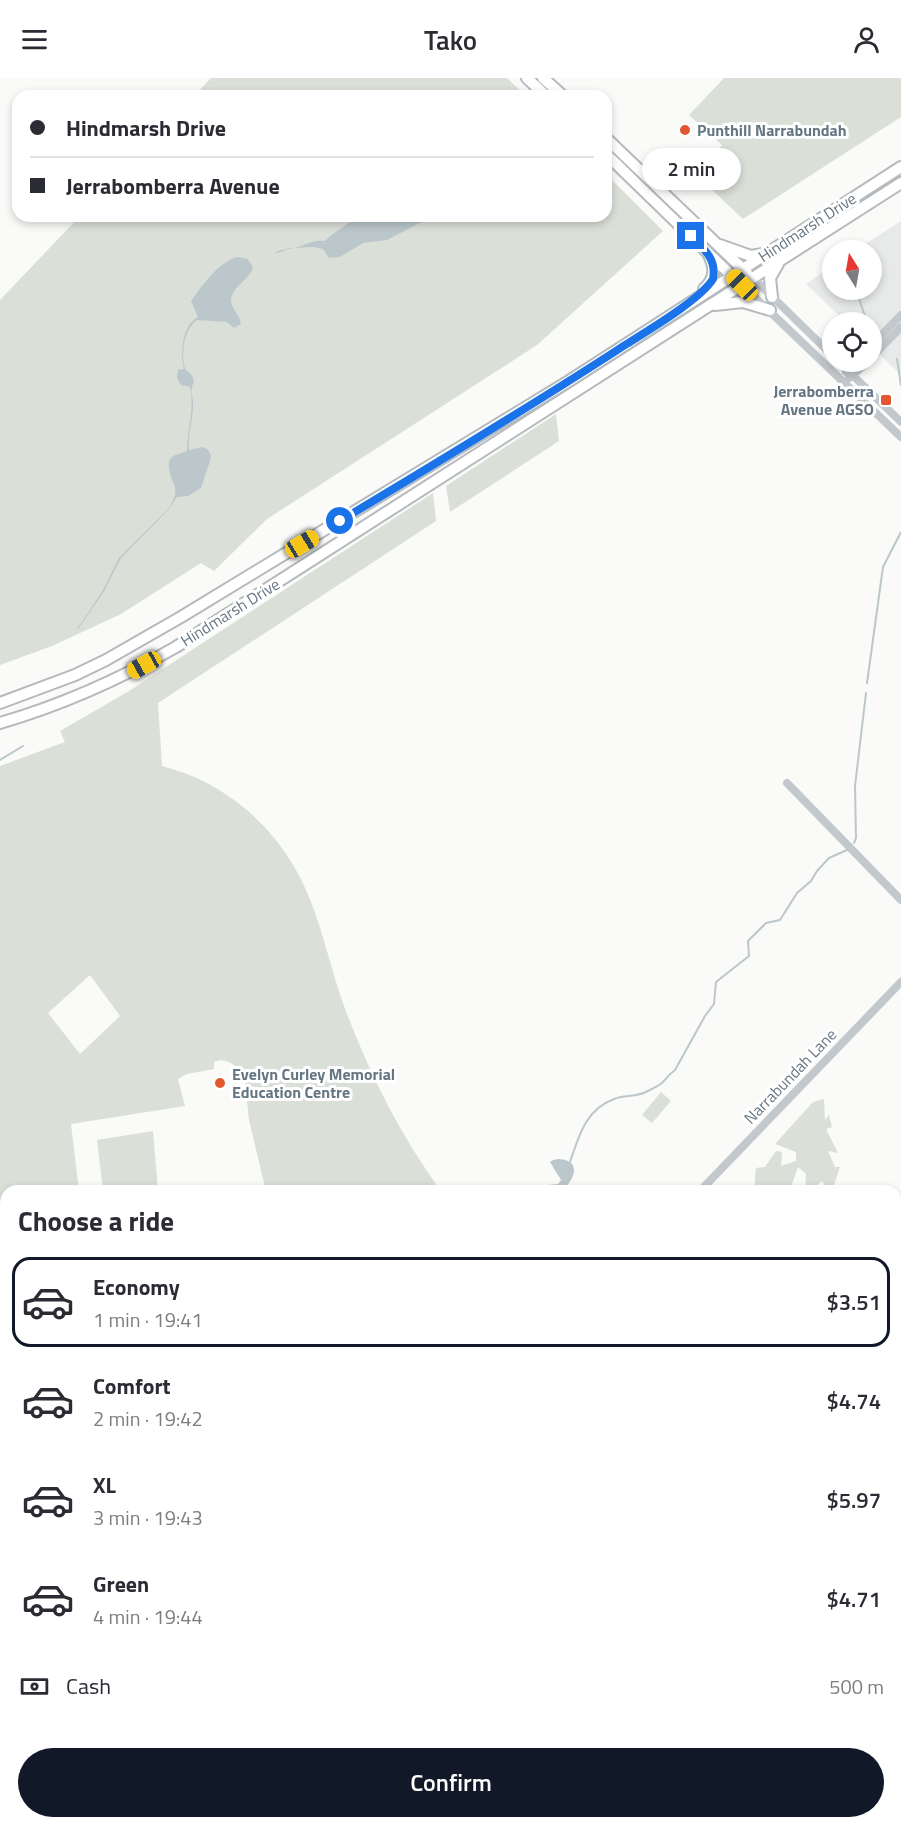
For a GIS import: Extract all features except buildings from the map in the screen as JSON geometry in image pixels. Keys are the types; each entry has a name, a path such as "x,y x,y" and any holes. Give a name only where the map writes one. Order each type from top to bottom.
{"main road":[{"path":"527,78 540,90"},
{"path":"543,78 556,90"},
{"path":"612,144 711,248 732,276 742,285"},
{"path":"612,159 711,248 753,278"},
{"name":"Hindmarsh Drive","path":"0,704 75,675 106,660 430,467 569,381 901,167"},
{"name":"Hindmarsh Drive","path":"0,723 77,696 141,667 901,183"},
{"path":"711,248 751,256 765,254"},
{"path":"671,315 711,282 714,268 711,248"},
{"path":"772,297 770,278 780,261"},
{"path":"705,309 726,302 743,302 770,310"},
{"path":"430,467 439,479"}],"street":[{"path":"753,278 822,345"},
{"path":"742,285 901,437"},
{"path":"882,335 901,315"},
{"path":"882,347 901,327"},
{"path":"843,381 850,373 901,422"},
{"path":"857,395 865,387"},
{"path":"787,783 901,900"},
{"name":"Narrabundah Lane","path":"706,1185 901,982"}],"shaded area":[{"path":"211,78 507,78 520,90 200,90"},
{"path":"724,78 901,78 901,117 743,219 694,173 722,145 689,115"},
{"path":"612,180 663,231 537,345 267,519 214,571 201,563 121,614 52,646 0,665 0,300 74,222 612,222"},
{"path":"901,221 901,375 882,357 882,312 835,312 823,300 882,300 882,240 872,240"},
{"path":"349,222 422,222 387,240 363,243 340,257 329,258 323,249 295,248 315,241 325,241"},
{"path":"238,257 248,259 253,268 232,296 231,301 241,324 234,328 227,322 197,320 189,330 184,343 185,369 192,375 194,382 189,450 202,447 207,449 211,455 201,488 188,496 177,497 168,510 121,558 103,593 77,629 102,592 119,558 168,509 173,501 175,489 170,475 169,461 173,456 187,451 191,411 190,387 181,385 177,378 178,370 184,369 182,347 185,333 198,317 191,301 224,263"},
{"path":"822,273 822,299 806,284"},
{"path":"556,414 559,441 450,512 446,486"},
{"path":"433,493 436,521 158,703 162,766 192,776 212,786 249,812 279,844 302,881 320,928 344,1006 364,1054 386,1102 437,1185 265,1185 249,1120 244,1073 230,1063 218,1060 214,1062 214,1069 187,1074 178,1079 185,1106 71,1124 78,1185 0,1185 0,766 65,742 60,731 129,691","holes":["90,975 120,1016 80,1054 48,1013"]},
{"path":"661,1092 671,1101 652,1123 642,1115"},
{"path":"824,1099 825,1120 829,1115 832,1127 826,1129 838,1153 828,1151 835,1167 840,1167 834,1185 825,1185 822,1181 818,1185 805,1185 806,1174 798,1167 792,1185 755,1185 756,1168 765,1167 776,1151 782,1152 781,1166 796,1161 796,1152 775,1144 813,1102"},
{"path":"153,1131 158,1185 102,1185 97,1140"},
{"path":"567,1160 574,1167 573,1177 567,1185 548,1185 558,1184 561,1180 550,1162"}],"waterway":[{"path":"859,300 864,312"},
{"path":"897,359 901,385"},
{"path":"867,683 883,567 901,532"},
{"path":"854,843 856,838 855,786 866,693"},
{"path":"0,760 23,746"},
{"path":"570,1162 584,1125 596,1110 614,1099 648,1091 662,1083 675,1070 714,1004 716,982 749,956 748,941 766,923 780,920 797,893 811,881 829,858 847,850"}],"place":[{"name":"Punthill Narrabundah","path":"685,130"},
{"name":"Jerrabomberra Avenue AGSO","path":"886,400"},
{"name":"Evelyn Curley Memorial Education Centre","path":"220,1083"}],"route":[{"path":"340,521 569,381 671,315 703,290 713,279 714,268 708,253 691,236"}]}
